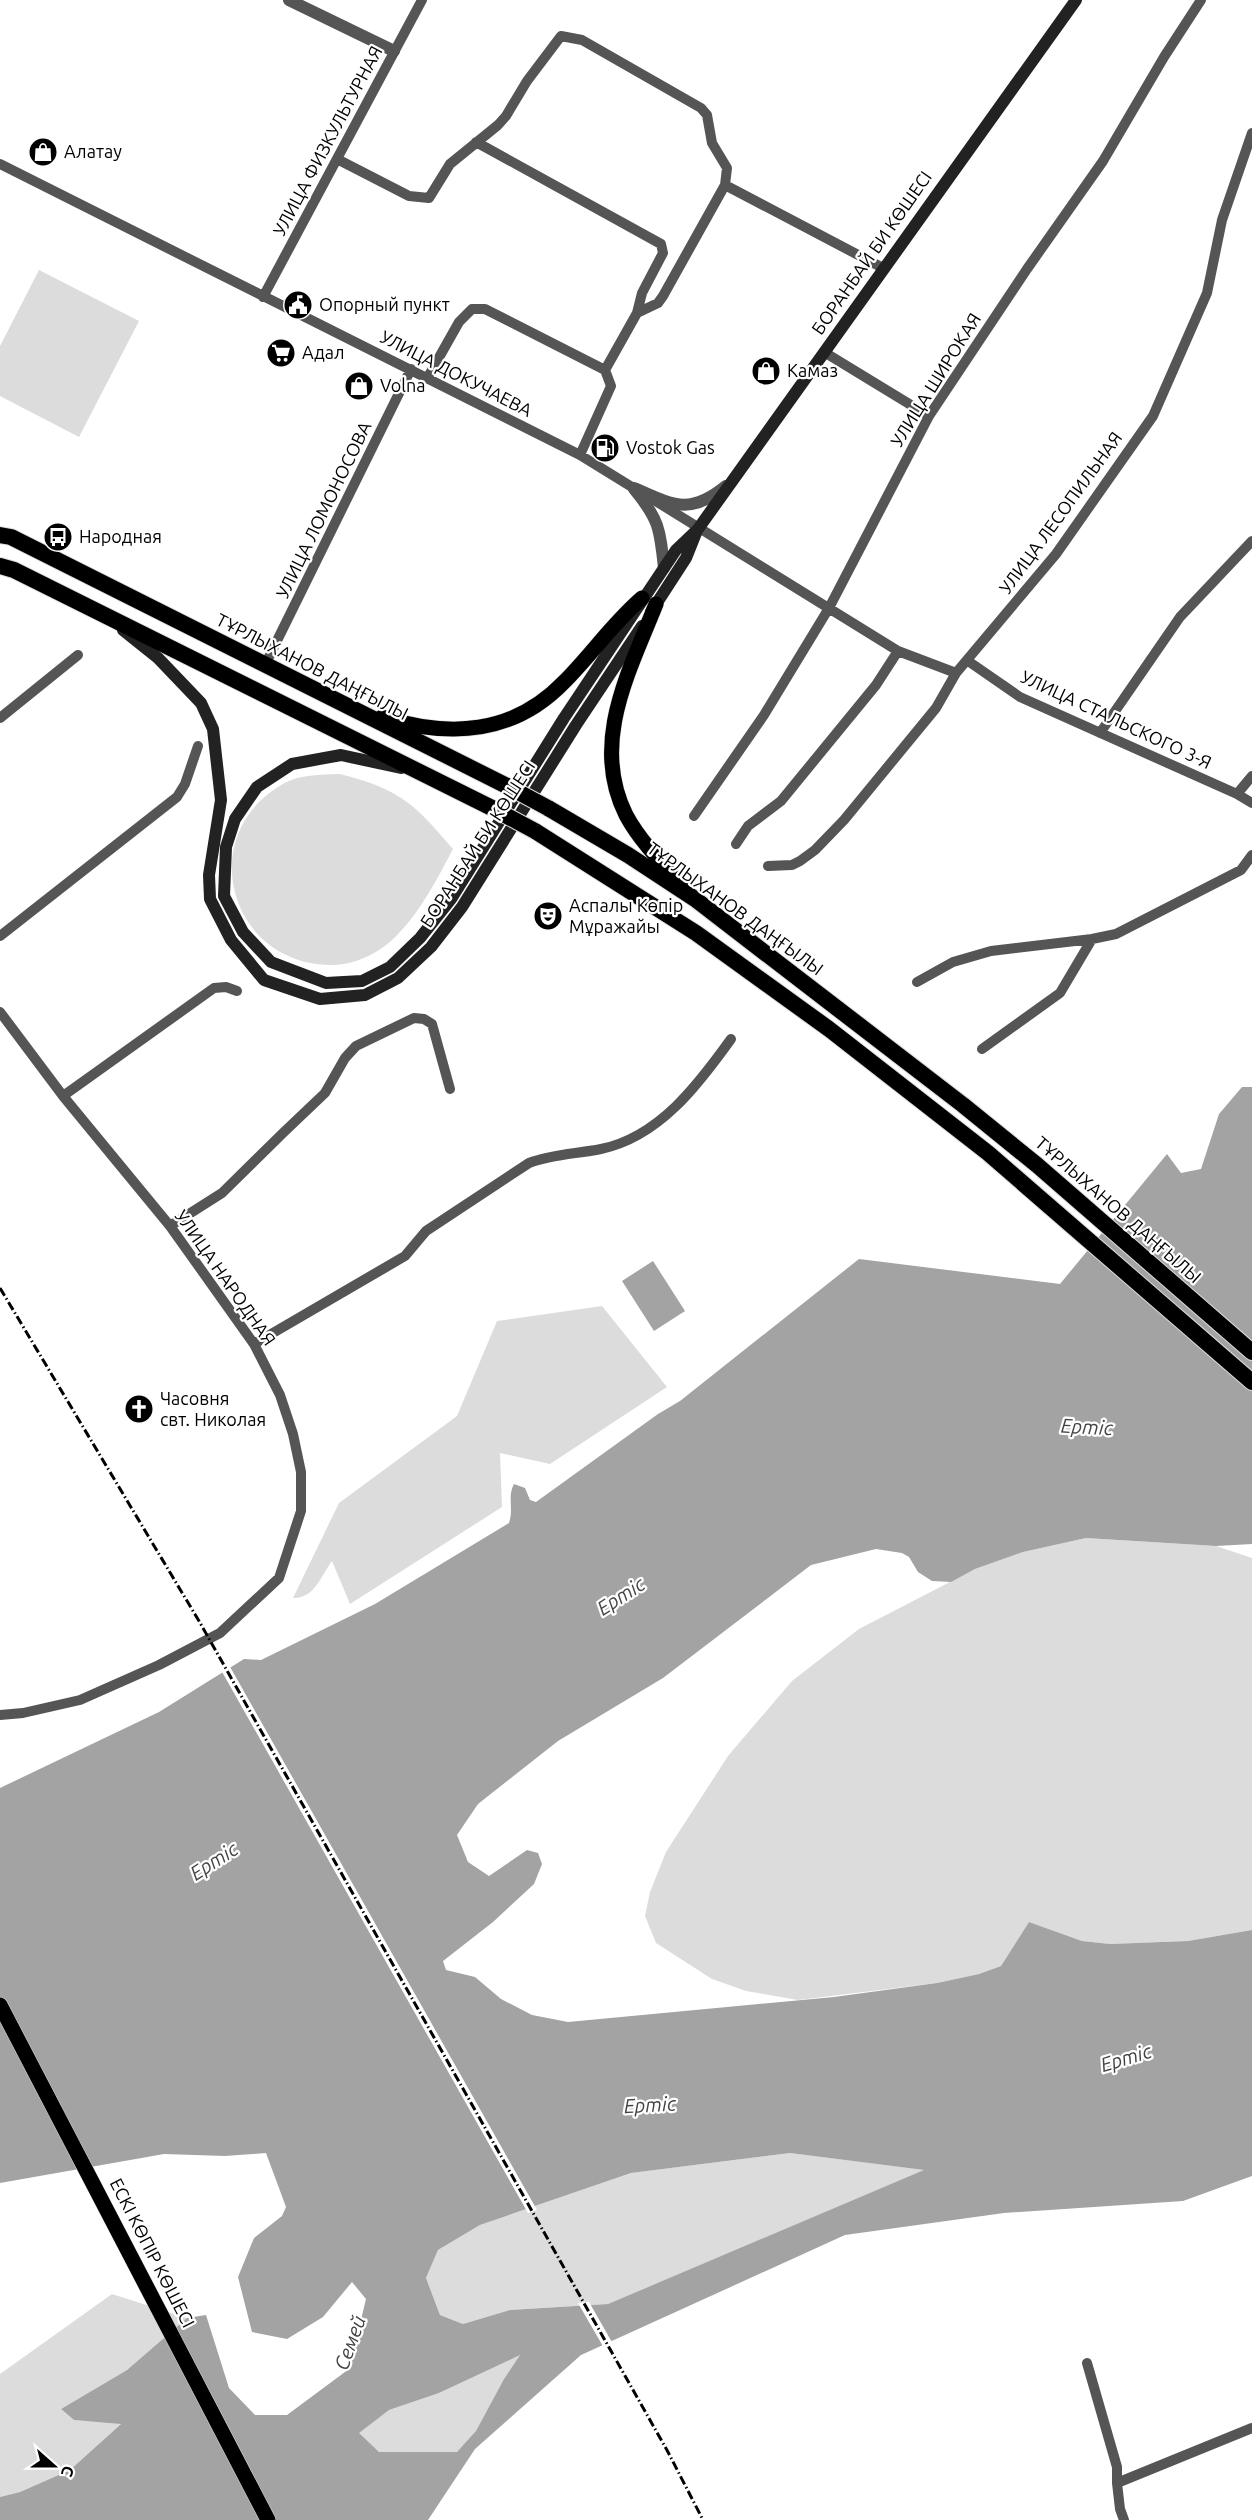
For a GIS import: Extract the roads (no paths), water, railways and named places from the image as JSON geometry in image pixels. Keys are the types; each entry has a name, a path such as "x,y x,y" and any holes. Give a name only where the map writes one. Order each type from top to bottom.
{"highway":[{"name":"ТҰРЛЫХАНОВ ДАҢҒЫЛЫ","path":"4,535 507,786 628,855 695,899 1000,1135 1252,1352"},
{"path":"0,566 14,570 104,614 494,809 535,831 696,933 829,1029 988,1154 1252,1382"}],"main road":[{"name":"БОРАНБАЙ БИ КӨШЕСІ","path":"104,614 158,658 201,703 213,729 221,800 209,875 210,898 231,940 264,980 320,999 365,995 398,978 431,947 462,907 576,725 649,601 664,568 676,550 698,528 1076,0"},
{"name":"БОРАНБАЙ БИ КӨШЕСІ","path":"423,772 341,755 292,764 257,787 234,819 226,848 223,875 224,896 243,932 271,962 326,983 362,981 390,967 420,938 451,899 564,717 649,601 686,558 698,528"},
{"path":"346,706 402,724 440,730 470,730 503,723 533,708 563,683 625,614 649,601"},
{"path":"649,601 619,696 611,744 613,780 627,816 655,854 695,899"},
{"name":"ЕСКІ КӨПІР КӨШЕСІ","path":"0,2005 267,2520"}],"street":[{"path":"289,0 394,51"},
{"name":"УЛИЦА ФИЗКУЛЬТУРНАЯ","path":"263,297 422,0"},
{"name":"УЛИЦА ШИРОКАЯ","path":"694,816 764,716 829,608 929,416 1027,269 1103,161 1164,57 1201,0"},
{"path":"337,159 409,196 429,198 450,164 506,116 527,81 561,36 582,40 701,108 707,115 712,143 727,168 725,185 663,296 658,303 637,314"},
{"name":"УЛИЦА ЛЕСОПИЛЬНАЯ","path":"768,866 792,865 815,850 844,820 936,708 956,673 1056,554 1153,416 1207,293 1222,220 1252,133"},
{"path":"476,142 661,244 663,253 642,293 637,314 605,370"},
{"name":"УЛИЦА ДОКУЧАЕВА","path":"0,164 580,455 698,528"},
{"path":"725,185 883,268"},
{"path":"428,377 459,322 476,308 485,309 605,370 611,386 580,455"},
{"path":"824,352 929,416"},
{"name":"УЛИЦА ЛОМОНОСОВА","path":"265,665 411,369"},
{"path":"634,488 666,502 679,505 694,504 710,499 732,481"},
{"path":"634,488 652,511 661,536 664,568"},
{"path":"698,528 898,651 956,673"},
{"path":"1100,733 1180,617 1252,541"},
{"path":"736,844 748,826 781,801 876,685 898,651"},
{"path":"0,718 78,655"},
{"name":"УЛИЦА СТАЛЬСКОГО 3-Я","path":"968,661 1020,697 1237,794 1251,804"},
{"path":"0,936 177,797 198,746"},
{"path":"1237,794 1252,776"},
{"path":"917,982 954,962 991,951 1116,934 1241,870 1252,855"},
{"path":"982,1049 1060,993 1092,939"},
{"path":"63,1096 214,988 226,987 237,991"},
{"name":"УЛИЦА НАРОДНАЯ","path":"0,1012 63,1096 170,1226 254,1344 280,1395 293,1434 301,1472 301,1511 279,1578 220,1633 159,1665 80,1700 23,1713 0,1715"},
{"path":"170,1226 222,1192 325,1093 345,1058 356,1046 364,1042 414,1018 424,1019 432,1024 450,1089"},
{"path":"254,1344 405,1256 426,1231 529,1163 544,1157 621,1144 646,1132 699,1084 731,1039"},
{"path":"1087,2363 1118,2467 1118,2495 1124,2520"},
{"path":"1117,2482 1252,2428"}],"water":[{"name":"Ертіс","path":"1242,1087 1252,1087 1252,1544 1216,1546 1086,1538 1023,1552 975,1569 951,1582 932,1581 918,1572 909,1557 902,1553 876,1549 811,1565 663,1678 558,1741 478,1804 457,1835 468,1862 489,1876 527,1850 538,1853 542,1864 534,1884 493,1922 443,1961 446,1970 475,1977 501,1999 532,2015 568,2022 834,1997 937,1983 979,1974 1001,1966 1029,1922 1082,1941 1110,1944 1188,1941 1252,1930 1252,2176 1183,2201 1004,2213 845,2235 581,2355 475,2449 428,2520 0,2520 0,2497 20,2492 70,2470 121,2424 74,2420 61,2409 127,2370 187,2318 206,2315 229,2388 255,2415 287,2415 349,2369 366,2299 352,2282 323,2317 287,2339 252,2332 238,2277 254,2238 282,2216 286,2207 266,2153 225,2156 164,2154 0,2183 0,1788 159,1712 244,1659 261,1660 375,1604 509,1523 511,1493 514,1484 525,1488 530,1500 536,1502 658,1414 680,1401 859,1259 1060,1284 1167,1154 1181,1173 1201,1169 1219,1114","holes":["790,2153 924,2170 608,2304 510,2310 463,2324 440,2315 426,2278 438,2250 480,2225 631,2173","520,2355 504,2379 476,2431 457,2452 379,2452 359,2433 389,2410 439,2393"]},
{"path":"653,1261 685,1311 654,1331 622,1281"}],"railway":[{"path":"0,1288 199,1621 668,2452 703,2520"}],"place":[{"name":"Алатау","path":"43,152"},
{"name":"Опорный пункт","path":"298,305"},
{"name":"Адал","path":"281,353"},
{"name":"Камаз","path":"766,371"},
{"name":"Volna","path":"359,386"},
{"name":"Vostok Gas","path":"605,448"},
{"name":"Народная","path":"58,537"},
{"name":"Аспалы Көпір Мұражайы","path":"548,916"},
{"name":"Часовня свт. Николая","path":"139,1409"}],"water label":[{"name":"Семей","path":"350,2343"}]}
